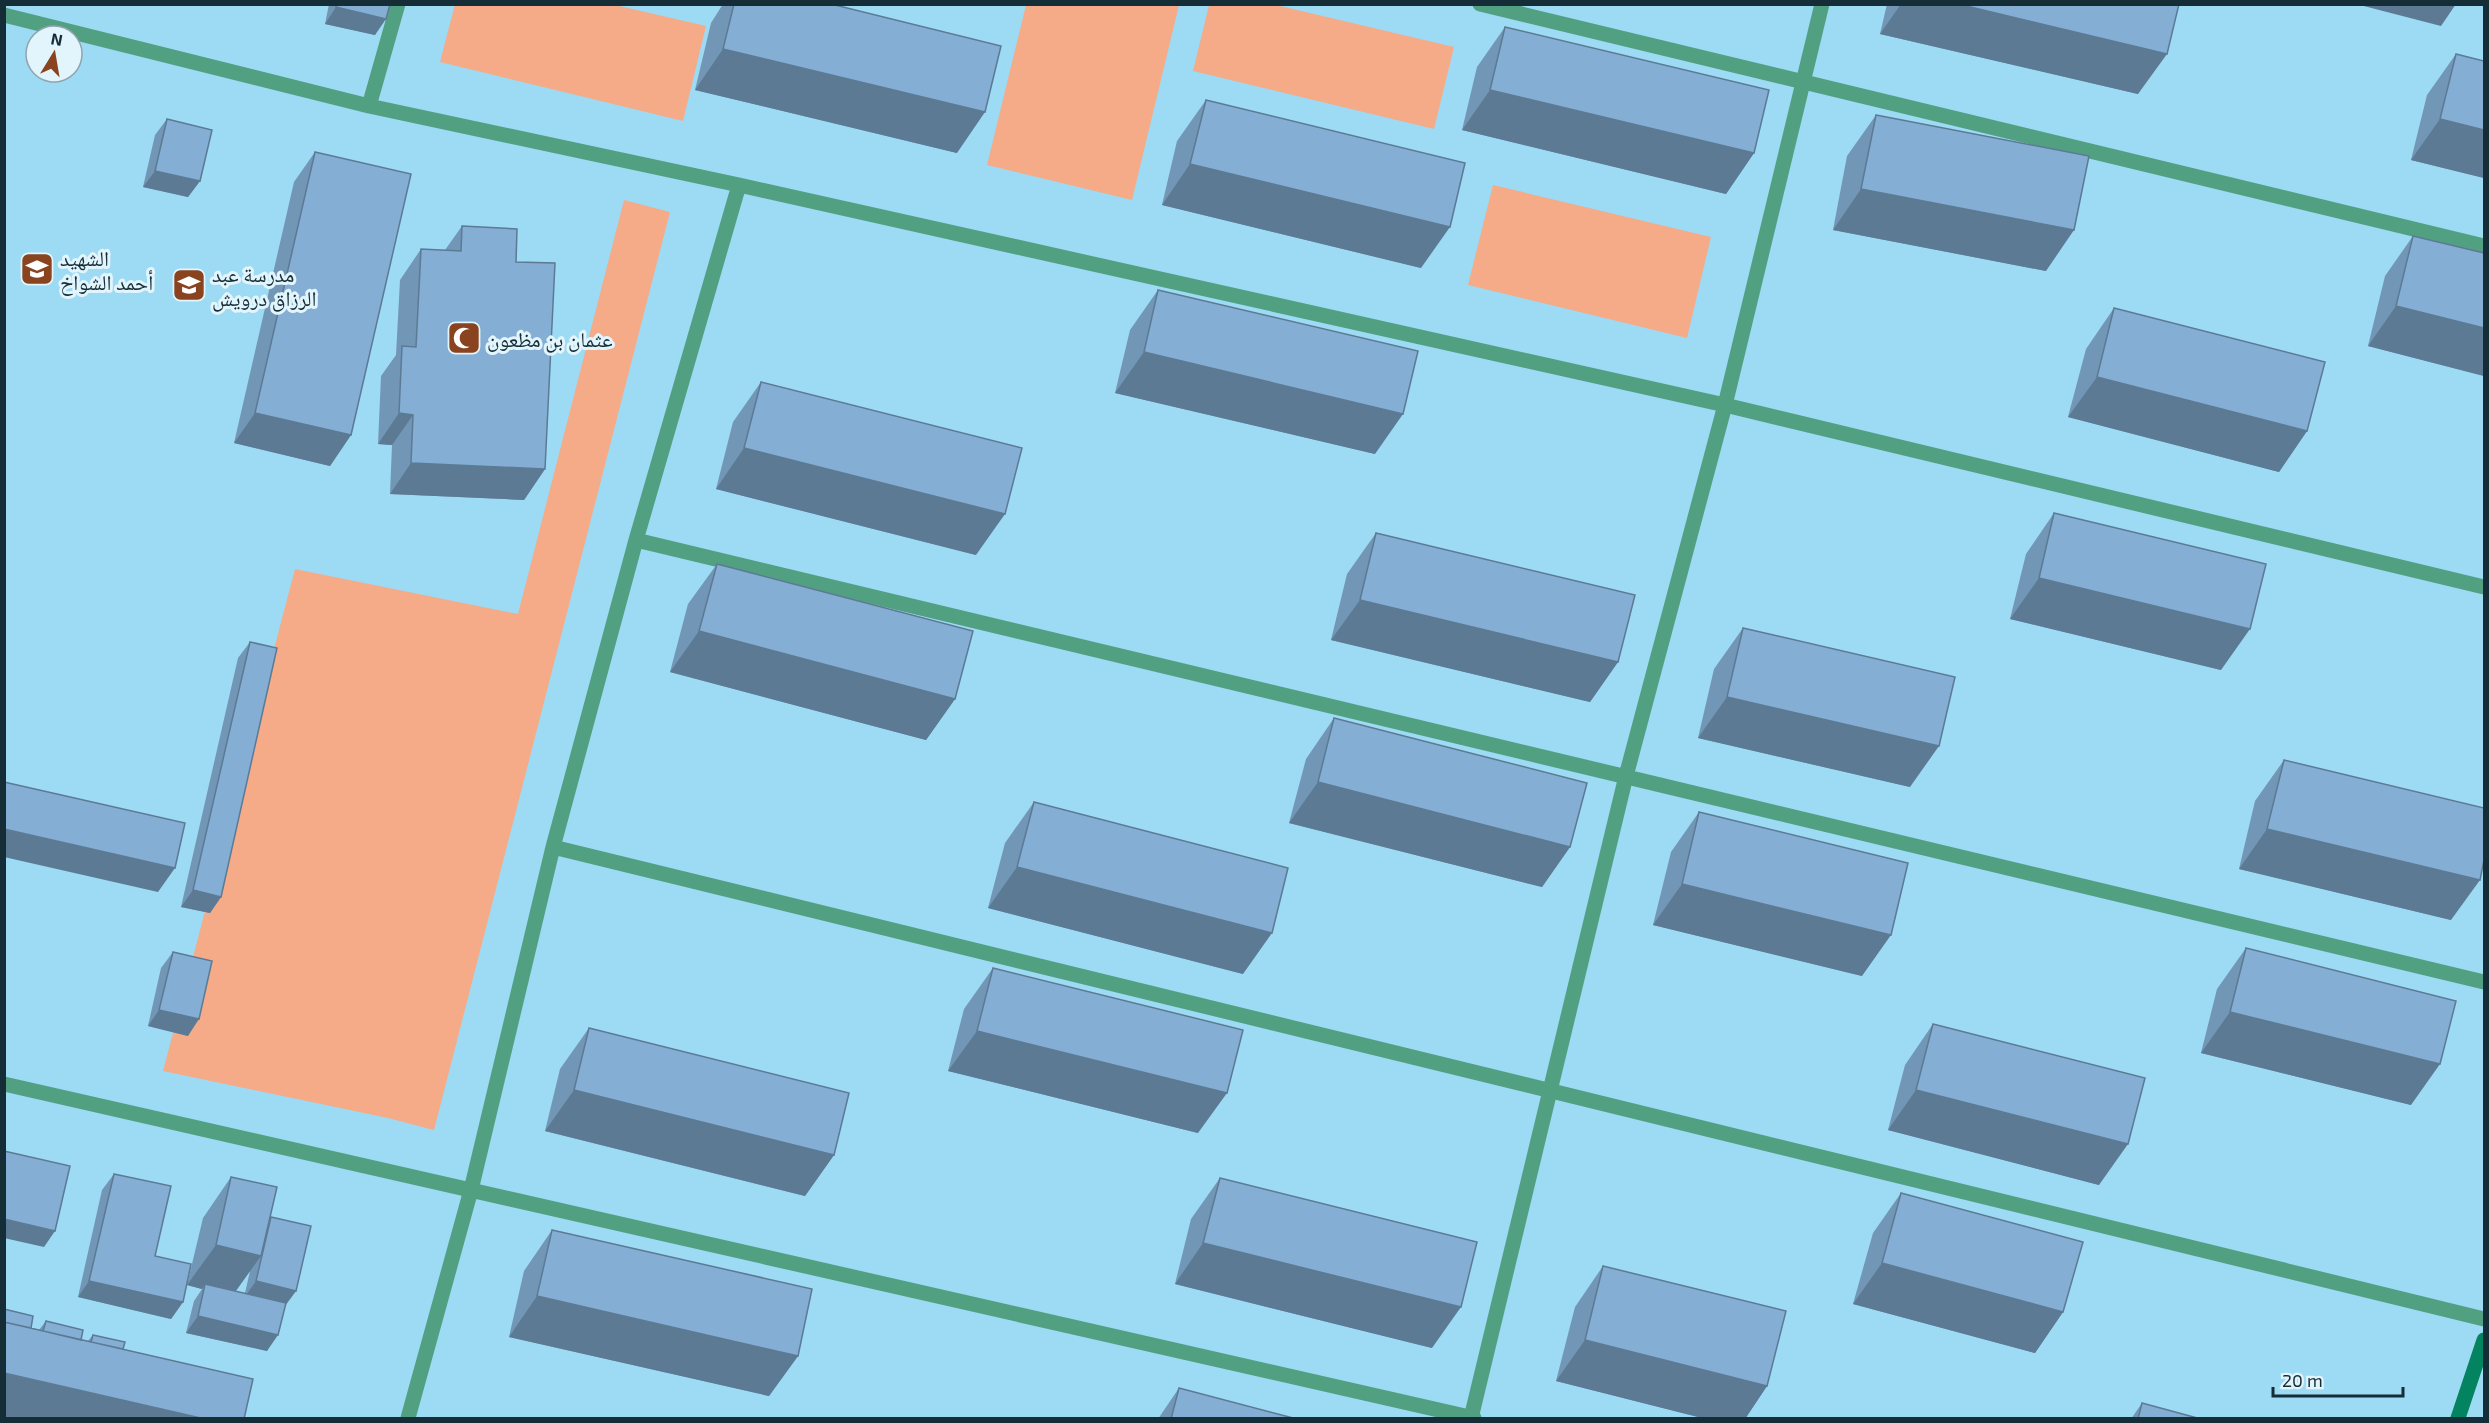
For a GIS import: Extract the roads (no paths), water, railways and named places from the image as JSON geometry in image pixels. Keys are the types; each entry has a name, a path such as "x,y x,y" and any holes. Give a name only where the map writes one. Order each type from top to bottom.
{"main road":[{"path":"2458,1419 2484,1340"}],"street":[{"path":"369,106 398,4"},
{"path":"1480,4 1804,80 2484,246"},
{"path":"4,1084 1472,1418 1626,776 1725,405 1822,4"},
{"path":"4,15 369,106 739,185 1725,405 2484,587"},
{"path":"408,1419 471,1190 553,847 636,540 739,185"},
{"path":"636,540 2484,982"},
{"path":"553,847 2484,1319"}],"place":[{"name":"الشهيد أحمد الشواخ","path":"37,269"},
{"name":"مدرسة عبد الرزاق درويش","path":"189,285"},
{"name":"عثمان بن مظعون","path":"464,338"}]}
